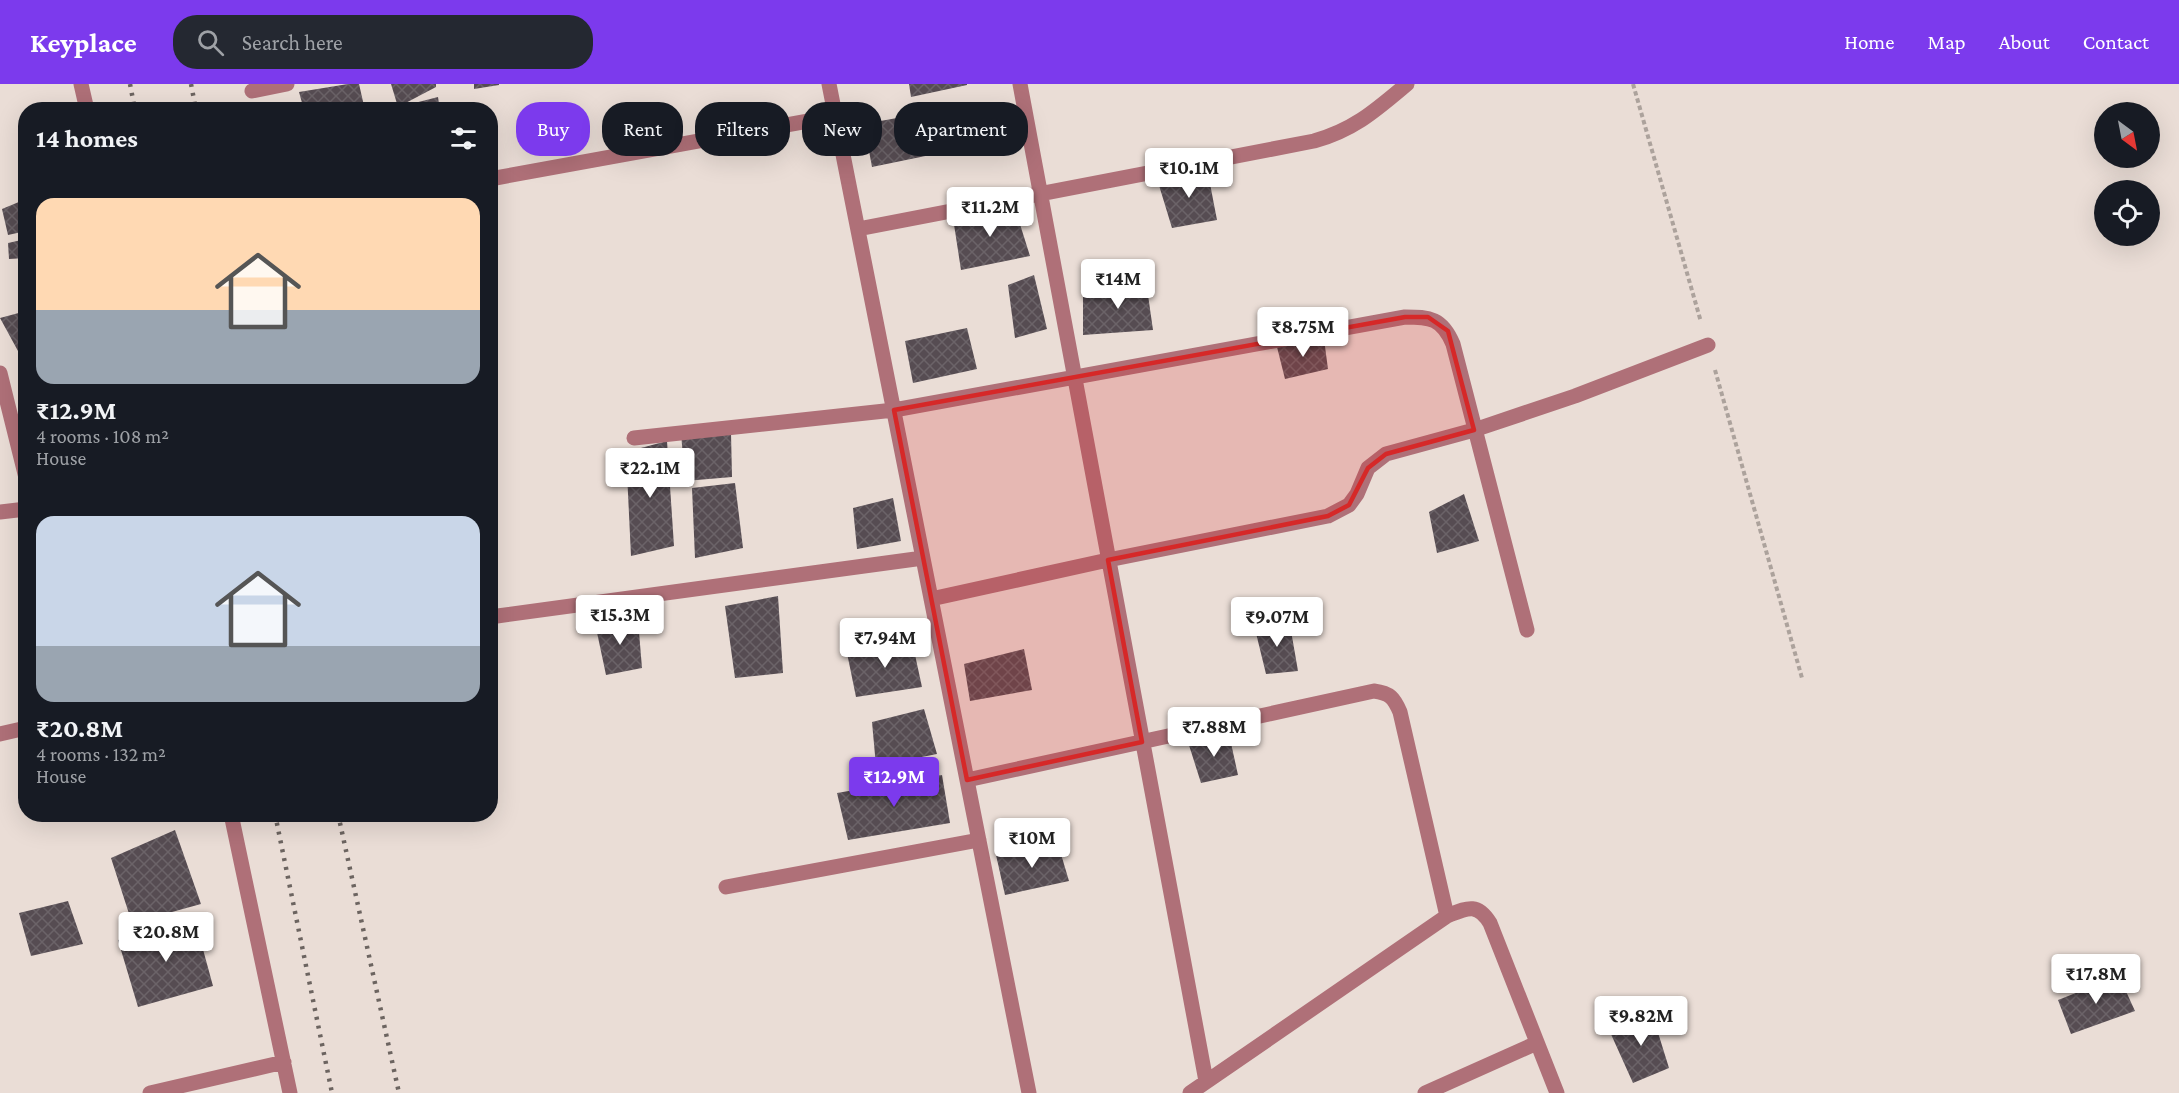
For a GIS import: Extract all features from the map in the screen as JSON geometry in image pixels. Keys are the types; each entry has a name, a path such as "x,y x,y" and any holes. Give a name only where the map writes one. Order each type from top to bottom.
{"street":[{"path":"81,84 85,102"},
{"path":"252,91 287,84"},
{"path":"829,84 833,102"},
{"path":"1020,84 1206,1081"},
{"path":"858,229 1333,136 1366,118 1407,84"},
{"path":"498,178 802,122"},
{"path":"844,156 1029,1093"},
{"path":"634,438 894,410 1404,317 1428,317 1440,323 1448,331 1453,344 1527,630"},
{"path":"931,599 1108,560 1328,516 1349,505 1357,494 1368,468 1386,454 1474,430 1575,396 1708,345"},
{"path":"0,373 18,446"},
{"path":"0,512 18,510"},
{"path":"498,616 923,558"},
{"path":"967,780 1374,691 1388,693 1395,700 1400,712 1448,916"},
{"path":"0,734 18,730"},
{"path":"233,822 290,1093"},
{"path":"726,887 979,840"},
{"path":"1190,1093 1448,916 1467,908 1478,909 1485,914 1490,923 1557,1093"},
{"path":"1425,1093 1537,1042"},
{"path":"150,1093 284,1062"}],"path":[{"path":"1634,84 1802,678"}],"highlighted area":[{"path":"1405,317 1428,317 1448,331 1474,430 1386,454 1368,468 1349,505 1328,516 1108,560 1142,742 967,780 894,410"}],"building":[{"path":"359,84 363,102 302,102 299,92"},
{"path":"391,84 436,84 436,87 408,102 396,102"},
{"path":"474,84 499,84 499,85 474,89"},
{"path":"909,84 967,84 967,85 911,97"},
{"path":"438,97 439,102 418,102"},
{"path":"894,119 894,156 925,156 872,167 870,156 882,156 882,121"},
{"path":"1207,168 1217,220 1172,228 1158,182"},
{"path":"18,202 18,233 8,235 2,209"},
{"path":"1014,205 1030,256 961,270 953,218"},
{"path":"18,241 18,258 9,259 8,243"},
{"path":"1034,275 1047,329 1015,338 1008,285"},
{"path":"1146,281 1153,330 1083,335 1083,295"},
{"path":"18,313 18,351 0,318"},
{"path":"967,328 977,369 913,383 905,341"},
{"path":"1324,339 1328,369 1285,379 1277,347"},
{"path":"681,433 731,433 732,477 685,481"},
{"path":"667,441 674,546 631,556 626,452"},
{"path":"735,483 743,548 695,558 692,488"},
{"path":"1464,494 1479,541 1437,553 1429,512"},
{"path":"893,498 901,541 857,549 853,508"},
{"path":"778,596 783,673 735,678 725,606"},
{"path":"1289,619 1298,671 1266,674 1255,629"},
{"path":"638,620 642,668 606,675 595,623"},
{"path":"912,641 922,687 856,697 847,653"},
{"path":"1024,649 1032,690 970,701 964,664"},
{"path":"924,709 937,754 876,766 872,722"},
{"path":"1229,734 1238,775 1201,783 1188,742"},
{"path":"942,775 950,823 848,840 837,793"},
{"path":"175,830 201,904 132,923 111,858"},
{"path":"1058,844 1069,881 1005,895 996,855"},
{"path":"68,901 83,944 31,956 19,913"},
{"path":"195,920 213,986 138,1007 118,940"},
{"path":"2119,976 2135,1011 2071,1034 2058,1000"},
{"path":"1651,1010 1669,1068 1633,1083 1610,1032"}],"railway":[{"path":"130,84 133,102"},
{"path":"191,84 194,102"},
{"path":"277,822 332,1093"},
{"path":"340,822 399,1093"}]}
